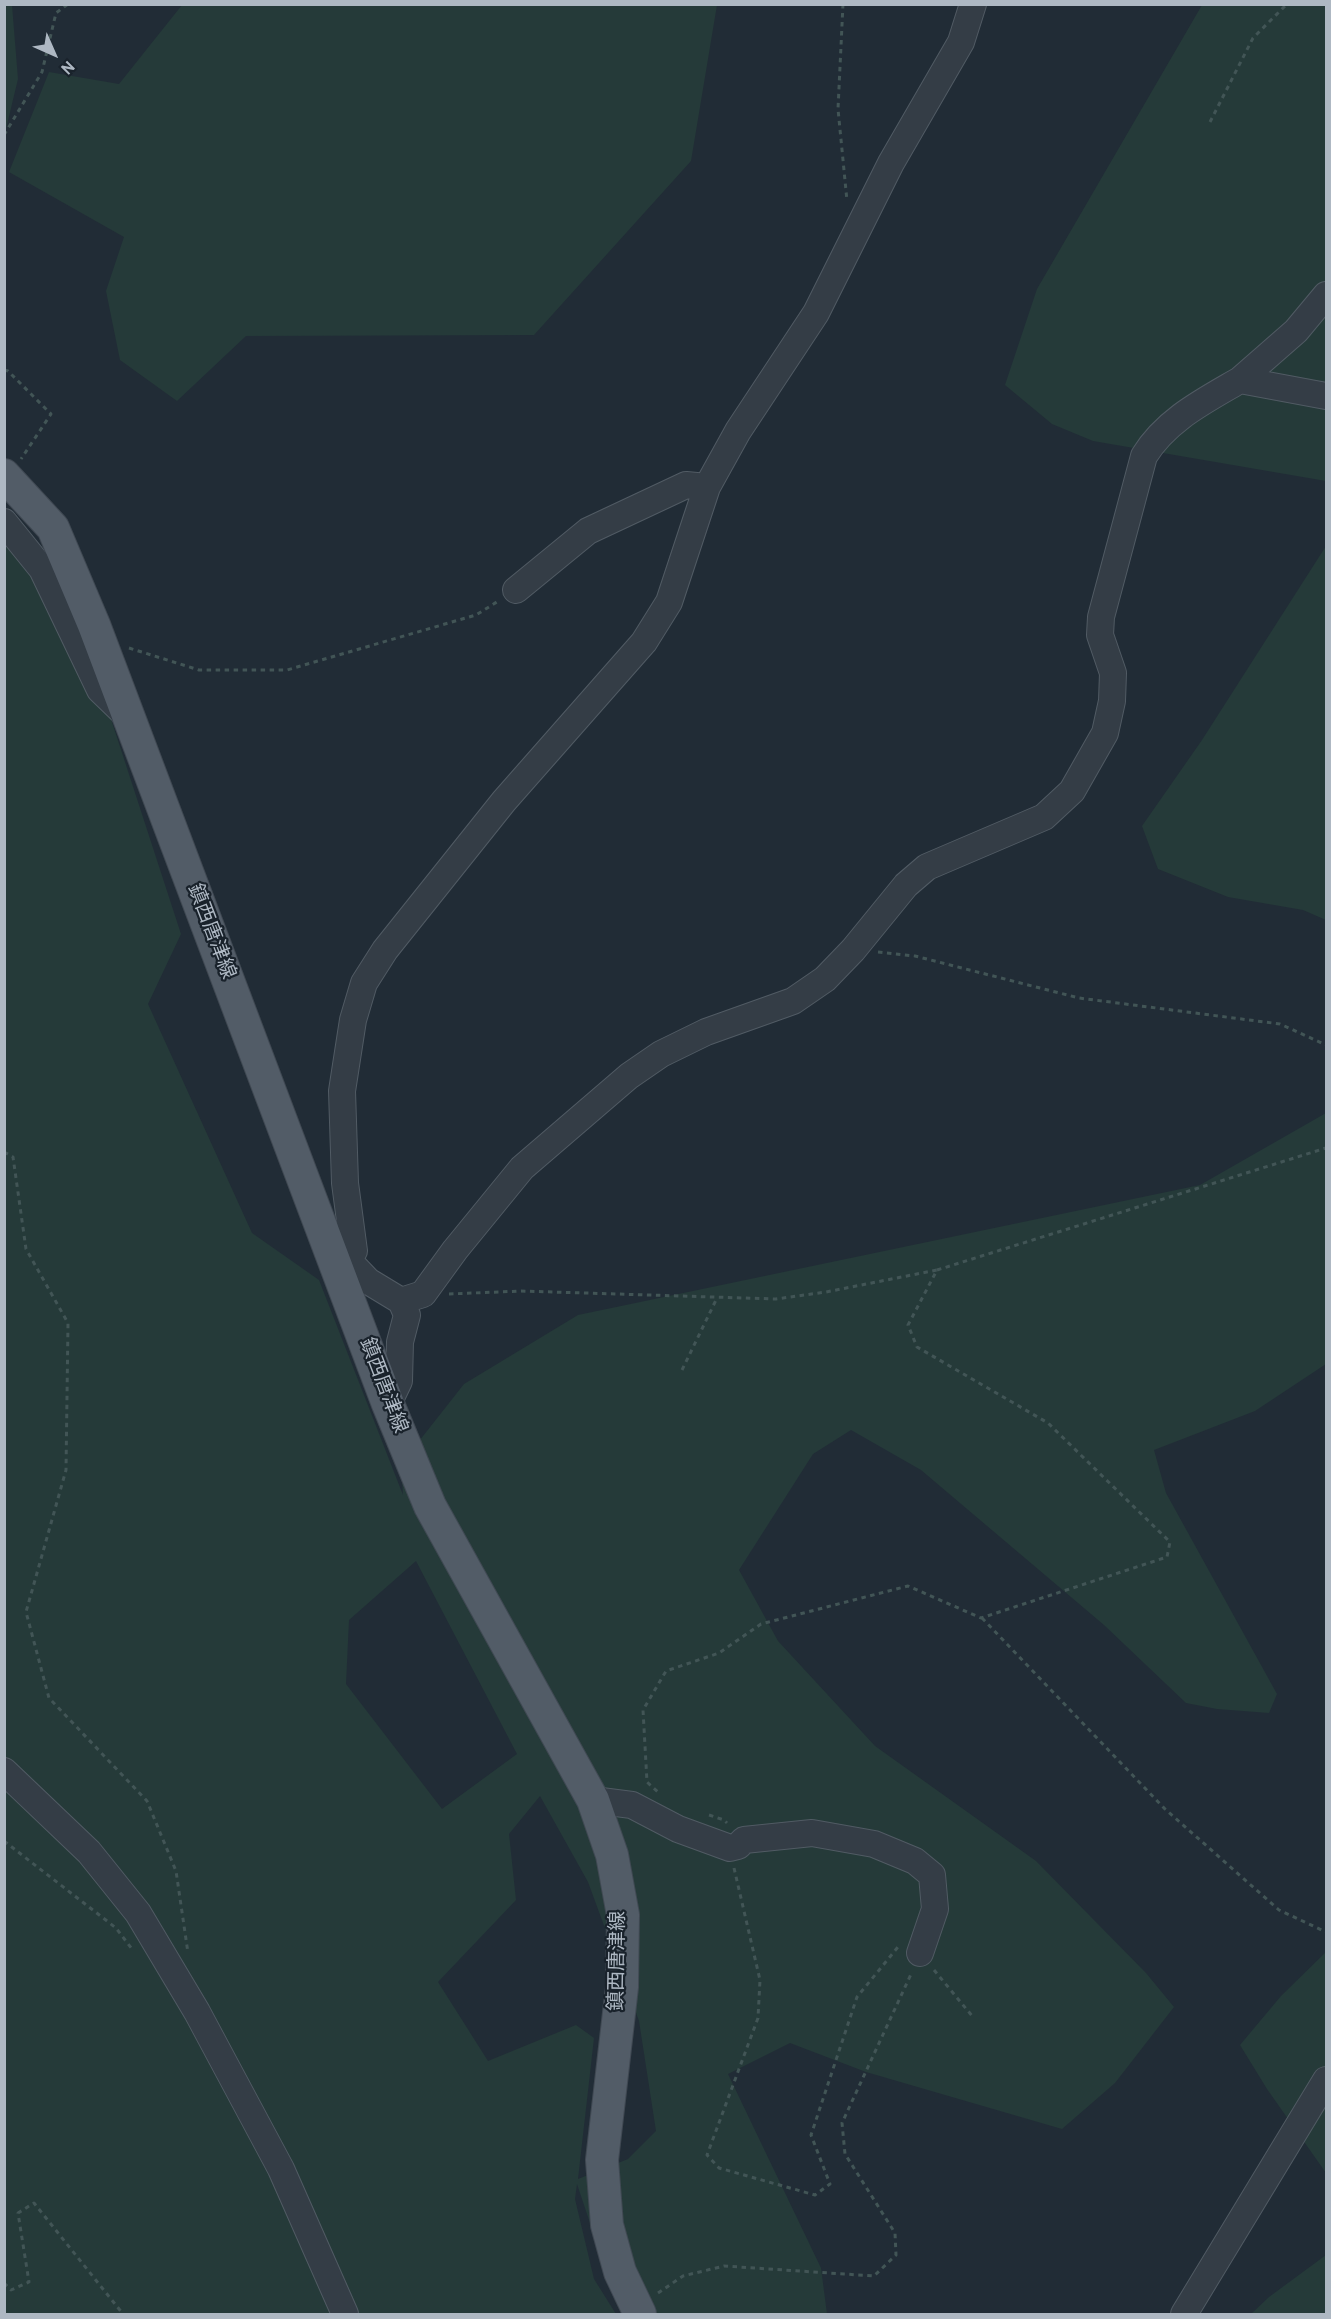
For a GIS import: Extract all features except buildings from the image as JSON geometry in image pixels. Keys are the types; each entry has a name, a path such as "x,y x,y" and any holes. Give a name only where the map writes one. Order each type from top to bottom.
{"main road":[{"name":"鎮西唐津線","path":"6,477 53,528 94,625 342,1262 388,1404 430,1506 592,1800 612,1855 623,1915 621,1987 602,2160 608,2225 620,2272 638,2311"}],"street":[{"path":"412,1298 368,1281 342,1262 354,1251 345,1183 342,1091 353,1020 364,982 385,950 504,801 644,642 669,602 707,487 738,431 816,313 891,163 961,42 974,4"},
{"path":"388,1404 399,1381 400,1342 412,1298 455,1250 522,1168 629,1076 661,1054 706,1032 793,1001 825,979 853,950 906,885 927,867 1044,817 1072,791 1105,733 1112,701 1113,674 1100,635 1101,617 1144,456 1155,438 1186,412 1240,380 1296,331 1326,295"},
{"path":"1240,380 1326,396"},
{"path":"516,590 588,531 687,485 707,487"},
{"path":"4,522 42,569 100,690 130,720"},
{"path":"4,1771 89,1852 138,1913 197,2012 280,2169 345,2314"},
{"path":"592,1800 632,1805 678,1829 736,1844 812,1833 874,1844 915,1861 932,1875 935,1909 910,1949"},
{"path":"1184,2314 1326,2080"}],"path":[{"path":"4,135 42,72 56,13 68,4"},
{"path":"843,4 838,109 851,242"},
{"path":"1210,122 1253,38 1287,4"},
{"path":"4,370 8,371 51,414 6,477"},
{"path":"125,647 199,670 287,670 476,615 516,590"},
{"path":"853,950 915,956 1079,998 1280,1024 1326,1045"},
{"path":"412,1298 521,1291 776,1299 826,1292 937,1269 1326,1148"},
{"path":"4,1152 13,1157 26,1249 68,1323 66,1470 27,1611 49,1698 147,1801 176,1872 188,1953"},
{"path":"937,1269 908,1325 917,1347 1048,1423 1170,1542 1167,1557 981,1618"},
{"path":"682,1370 717,1298"},
{"path":"661,1796 647,1782 643,1710 666,1671 718,1653 761,1624 908,1586 981,1618 1165,1809 1279,1910 1326,1932"},
{"path":"701,1813 724,1820 736,1844 760,1980 758,2018 707,2155 719,2168 815,2195 830,2184 811,2135 857,1997 910,1949"},
{"path":"4,1841 116,1928 137,1954"},
{"path":"638,2311 683,2276 724,2266 874,2277 896,2255 895,2233 845,2154 842,2123 910,1949"},
{"path":"910,1949 973,2017"},
{"path":"4,2283 11,2290 29,2282 18,2213 34,2203 123,2314"}],"green space":[{"path":"5,4 12,5 18,79 5,133"},
{"path":"182,5 717,5 691,161 534,335 246,336 177,401 120,360 106,291 124,237 9,172 49,72 119,84"},
{"path":"1202,5 1326,5 1326,481 1093,441 1052,424 1005,385 1037,289"},
{"path":"5,537 10,537 97,676 181,934 148,1004 252,1233 319,1280 403,1495 401,1464 464,1384 578,1315 1200,1185 1326,1113 1326,1364 1255,1411 1154,1450 1166,1493 1277,1694 1269,1713 1217,1709 1186,1703 1104,1625 921,1470 851,1430 813,1454 739,1570 778,1641 875,1746 1036,1861 1146,1973 1174,2007 1115,2083 1062,2129 866,2072 790,2043 728,2074 821,2268 827,2314 638,2314 591,2226 577,2184 575,2199 594,2279 616,2314 5,2314","holes":["416,1561 517,1754 442,1809 346,1684 349,1620","540,1796 588,1882 639,2021 656,2131 628,2159 578,2179 594,2038 576,2025 488,2061 438,1982 516,1900 509,1834"]},
{"path":"1326,546 1326,920 1303,910 1228,897 1158,869 1142,826 1202,740"},
{"path":"1326,1952 1326,2173 1267,2089 1240,2045 1281,1996"},
{"path":"1326,2255 1326,2314 1251,2314 1269,2297"}]}
